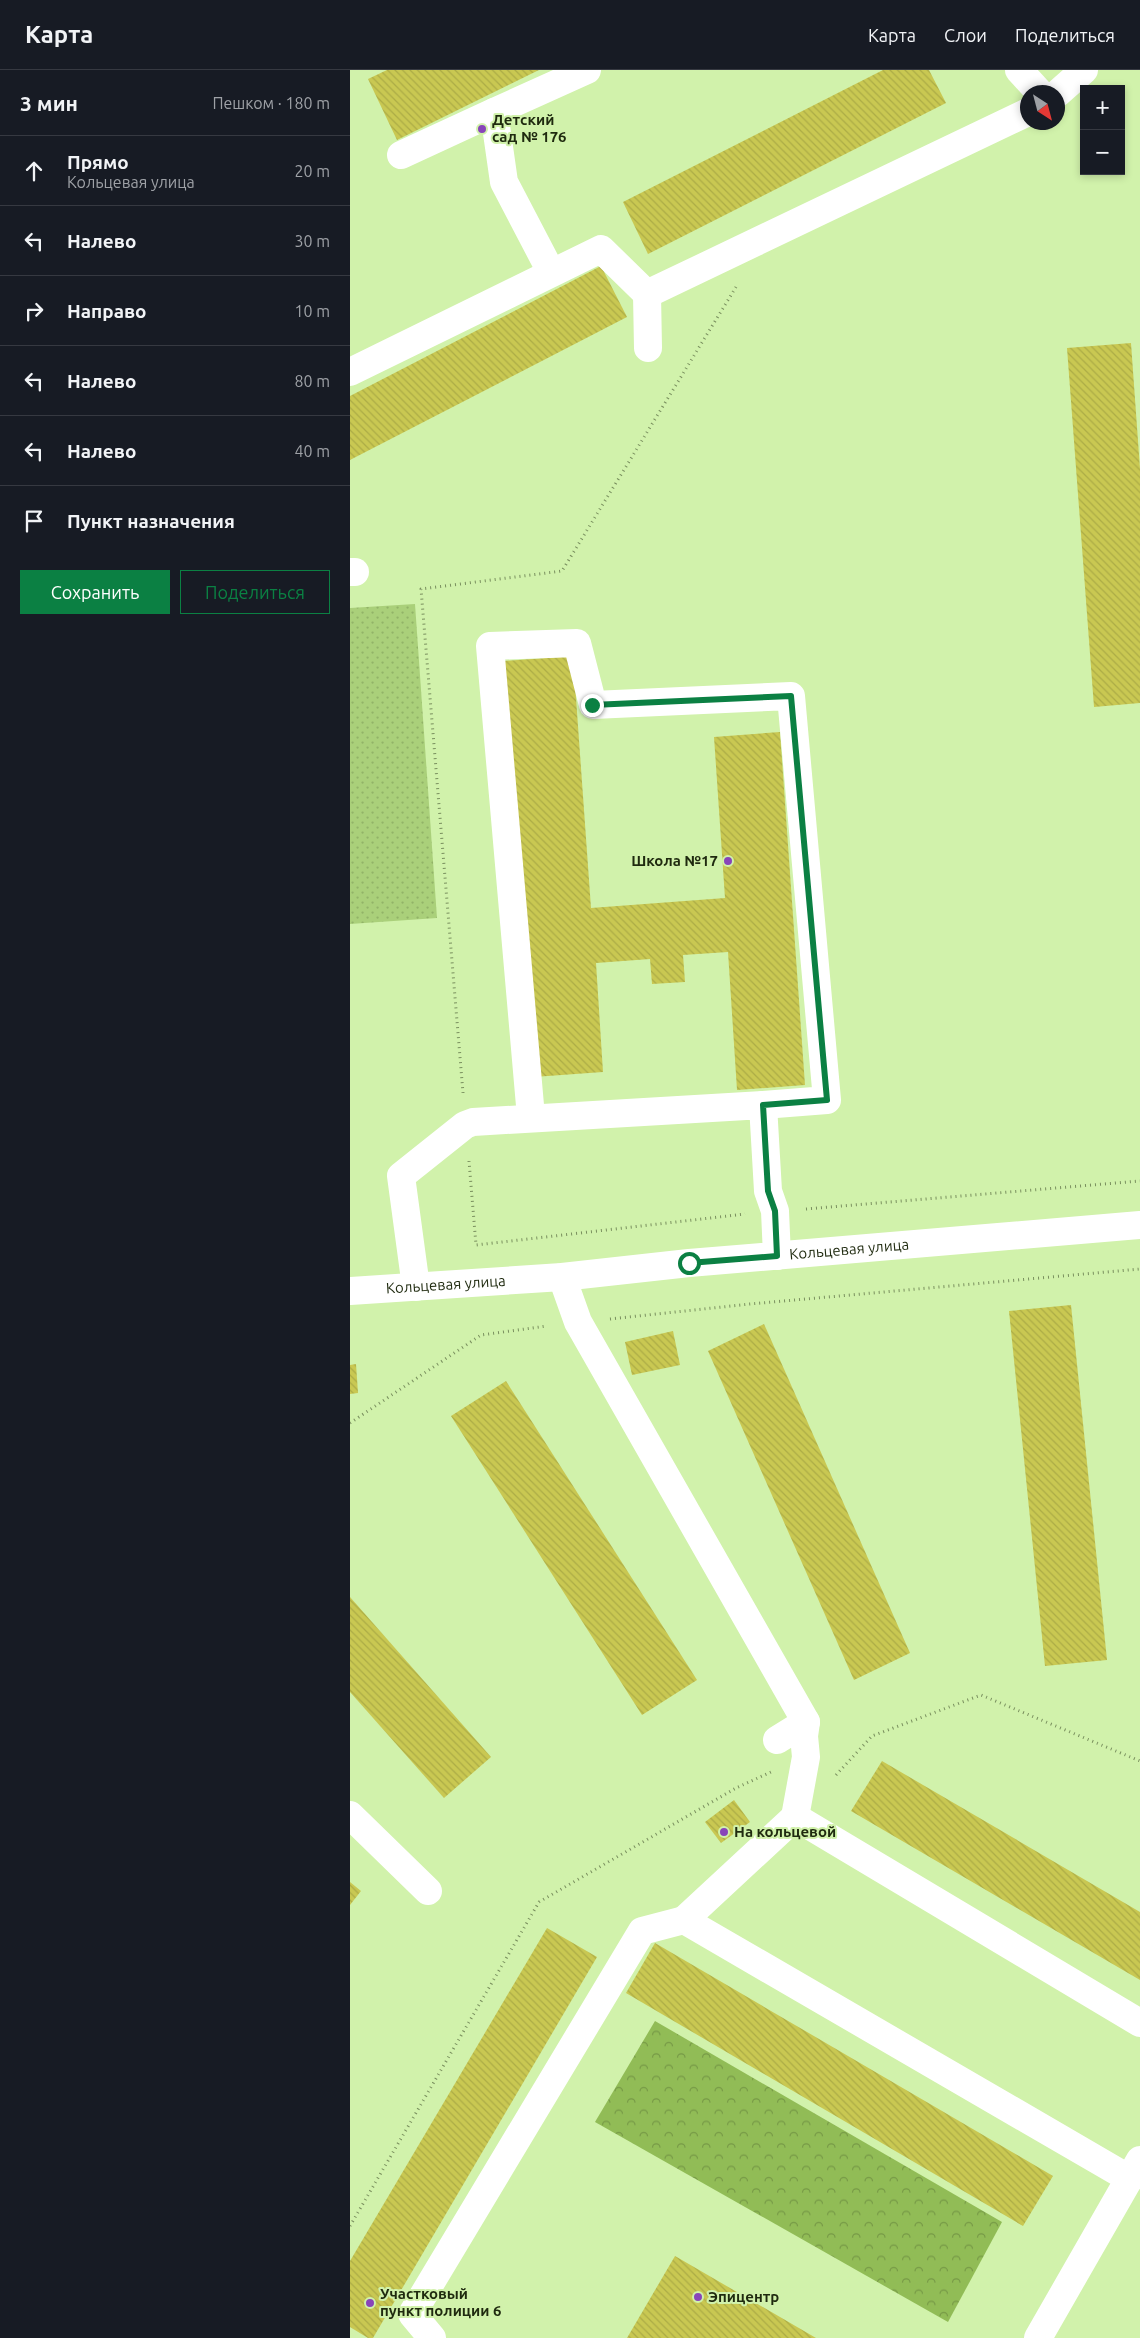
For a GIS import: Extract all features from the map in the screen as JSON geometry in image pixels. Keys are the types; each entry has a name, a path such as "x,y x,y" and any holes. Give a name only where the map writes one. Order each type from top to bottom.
{"street":[{"path":"400,155 587,70"},
{"path":"1019,70 1033,85"},
{"path":"1065,87 1084,70"},
{"path":"494,112 504,182 551,272"},
{"path":"647,294 1020,116"},
{"path":"350,372 601,249 647,294 648,348"},
{"path":"416,1287 401,1176 466,1125 473,1122 531,1117 827,1100 791,696 592,705 577,643 490,646 531,1117"},
{"path":"763,1105 768,1191 775,1211 777,1256"},
{"name":"Кольцевая улица","path":"350,1291 562,1277 689,1263 1140,1224"},
{"path":"432,2338 412,2314 642,1932 684,1920 795,1817 806,1757 804,1736 806,1722 578,1322 562,1277"},
{"path":"777,1740 806,1722"},
{"path":"350,1815 428,1891"},
{"path":"795,1817 1140,2023"},
{"path":"684,1920 1135,2170 1038,2338"}],"path":[{"path":"739,281 562,571 421,589 476,1245 775,1211 1140,1181"},
{"path":"350,1423 481,1335 578,1322 750,1304 1140,1269"},
{"path":"834,1777 872,1736 981,1695 1140,1761"},
{"path":"350,2226 539,1902 736,1788 806,1757"}],"green space":[{"path":"415,604 437,918 350,924 350,608"},
{"path":"655,2021 1002,2222 948,2322 595,2122"}],"building":[{"path":"387,70 539,70 397,140 368,79"},
{"path":"883,70 929,70 946,103 648,254 623,202"},
{"path":"601,266 627,317 350,460 350,396"},
{"path":"1131,343 1140,469 1140,703 1094,707 1067,348"},
{"path":"573,656 591,908 725,898 714,737 780,732 805,1085 737,1090 728,952 683,955 685,982 652,984 650,959 596,963 603,1072 534,1077 504,661"},
{"path":"1071,1305 1107,1660 1045,1666 1009,1311"},
{"path":"764,1324 910,1653 854,1680 708,1351"},
{"path":"673,1331 680,1365 632,1375 625,1342"},
{"path":"356,1364 358,1393 350,1394 350,1365"},
{"path":"506,1381 697,1680 642,1715 451,1416"},
{"path":"350,1597 491,1757 444,1798 350,1692"},
{"path":"882,1761 1140,1912 1140,1980 851,1811"},
{"name":"На кольцевой","path":"734,1800 750,1822 721,1843 705,1822"},
{"path":"350,1882 361,1891 350,1905"},
{"path":"547,1928 597,1957 373,2338 368,2338 350,2327 350,2261"},
{"path":"655,1943 1053,2176 1023,2226 626,1993"},
{"name":"Эпицентр","path":"675,2256 816,2338 627,2338"}],"place":[{"name":"Детский сад № 176","path":"482,129"},
{"name":"Школа №17","path":"728,861"},
{"name":"На кольцевой","path":"724,1832"},
{"name":"Эпицентр","path":"698,2297"},
{"name":"Участковый пункт полиции 6","path":"370,2303"}],"route":[{"path":"592,705 791,696 827,1100 763,1105 768,1191 775,1211 777,1256 689,1263"}]}
